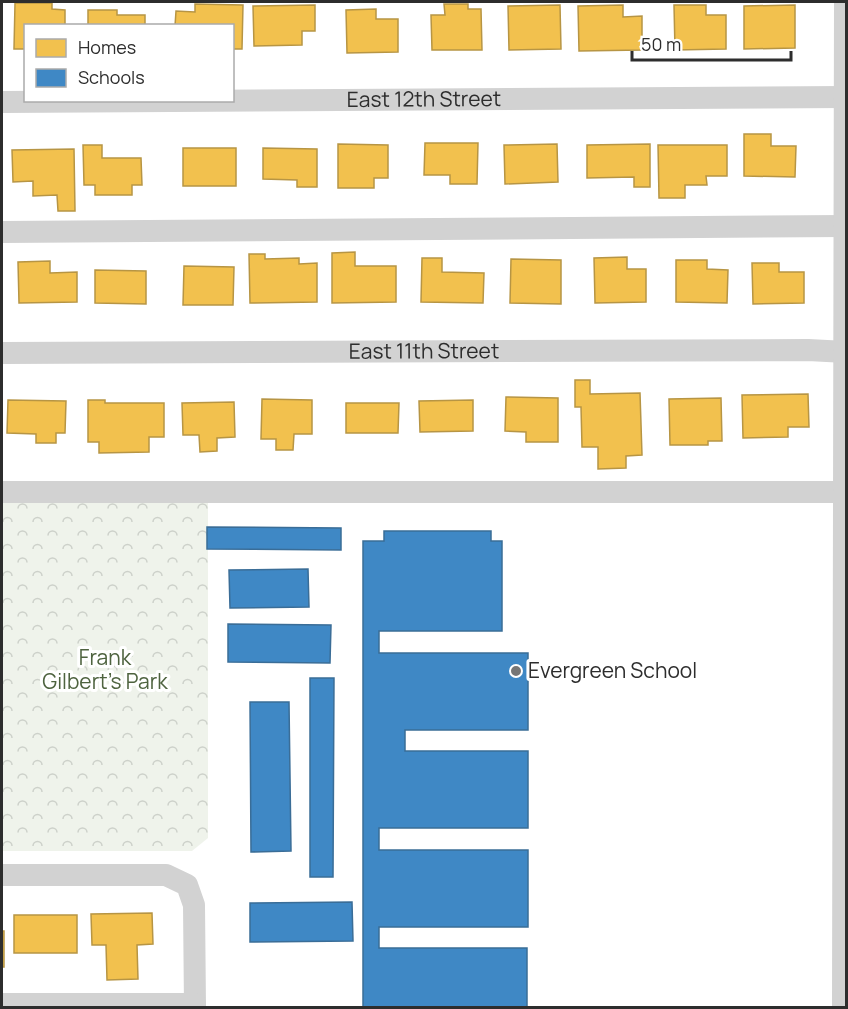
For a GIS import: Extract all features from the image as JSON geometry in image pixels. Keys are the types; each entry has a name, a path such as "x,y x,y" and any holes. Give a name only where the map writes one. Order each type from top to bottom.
{"street":[{"path":"843,1008 845,2"},
{"name":"East 12th Street","path":"234,101 845,97"},
{"name":"East 12th Street","path":"2,102 24,102"},
{"path":"2,232 845,226"},
{"name":"East 11th Street","path":"2,352 808,350 846,352"},
{"path":"2,492 845,492"},
{"path":"2,875 166,875 187,885 194,904 195,1006 2,1004"}],"green space":[{"name":"Frank Gilbert's Park","path":"208,489 208,838 192,851 2,851 2,490"}],"building: Homes":[{"path":"15,3 52,3 52,9 65,10 65,24 24,24 24,49 14,49"},
{"path":"195,4 243,5 242,49 234,49 234,24 175,24 176,11 195,12"},
{"path":"444,4 468,4 468,9 481,9 482,50 432,50 431,15 445,15"},
{"path":"315,5 315,31 302,31 302,45 254,46 253,6"},
{"path":"560,5 561,49 509,50 508,6"},
{"path":"623,5 623,17 642,16 642,50 579,51 578,6"},
{"path":"674,5 706,5 706,15 726,15 726,49 675,50"},
{"path":"795,5 795,48 744,49 744,6"},
{"path":"376,9 376,19 398,19 398,52 347,53 346,10"},
{"path":"88,10 117,10 117,15 145,15 145,24 88,24"},
{"path":"744,134 771,134 771,146 796,146 795,177 744,176"},
{"path":"425,143 478,143 477,184 450,184 450,175 424,175"},
{"path":"338,144 388,145 388,178 374,178 374,188 338,188"},
{"path":"557,144 558,182 505,184 504,145"},
{"path":"650,144 650,187 634,187 634,177 587,178 587,145"},
{"path":"83,145 102,145 102,158 141,158 142,185 132,185 132,195 95,195 95,185 84,185"},
{"path":"658,145 727,145 727,176 706,176 707,185 685,185 685,198 659,198"},
{"path":"183,148 236,148 236,186 183,186"},
{"path":"263,148 317,149 317,187 297,187 297,180 263,179"},
{"path":"74,149 75,211 58,211 57,195 33,196 33,181 13,182 12,150"},
{"path":"355,252 355,266 396,266 396,302 332,303 332,253"},
{"path":"249,254 265,254 265,259 299,258 299,264 317,263 317,302 250,303"},
{"path":"627,257 627,269 646,269 646,302 595,303 594,258"},
{"path":"422,258 442,258 442,272 484,273 483,303 421,302"},
{"path":"511,259 561,260 561,304 510,303"},
{"path":"676,260 707,260 707,269 728,270 727,303 676,302"},
{"path":"50,261 50,273 77,272 77,302 19,303 18,262"},
{"path":"752,263 779,263 779,272 804,272 804,303 753,304"},
{"path":"184,266 234,267 233,305 183,305"},
{"path":"95,270 146,271 146,304 95,303"},
{"path":"575,380 590,380 590,394 640,393 642,455 626,456 626,468 598,469 598,447 582,447 581,407 575,407"},
{"path":"808,394 809,427 788,427 788,437 743,438 742,395"},
{"path":"506,397 558,398 558,442 526,442 526,432 505,431"},
{"path":"721,398 722,441 708,441 708,445 670,445 669,399"},
{"path":"262,399 312,400 312,434 294,434 293,450 276,450 276,439 261,439"},
{"path":"8,400 66,401 65,433 56,433 56,443 36,443 36,434 7,433"},
{"path":"88,400 105,400 105,403 164,403 164,437 149,437 149,452 99,453 99,442 88,442"},
{"path":"473,400 473,431 420,432 419,401"},
{"path":"234,402 235,437 217,438 217,451 200,452 199,435 183,435 182,403"},
{"path":"346,403 399,403 398,433 346,433"},
{"path":"152,913 153,944 137,945 138,979 107,980 106,945 92,945 91,914"},
{"path":"14,915 77,915 77,953 14,953"},
{"path":"2,931 4,931 4,967 2,967"}],"building: Schools":[{"path":"207,527 341,528 341,550 207,549"},
{"path":"384,531 491,531 491,541 502,541 502,631 379,631 379,653 528,653 528,730 405,730 405,751 528,751 528,828 379,828 379,850 528,850 528,927 379,927 379,948 527,948 527,1008 363,1008 363,541 384,541"},
{"path":"308,569 309,607 230,608 229,570"},
{"path":"228,624 331,625 330,663 228,662"},
{"path":"310,678 334,678 333,877 310,877"},
{"path":"250,702 289,702 291,851 251,852"},
{"path":"352,902 353,941 250,942 250,903"}],"place":[{"name":"Evergreen School","path":"516,671"}]}
